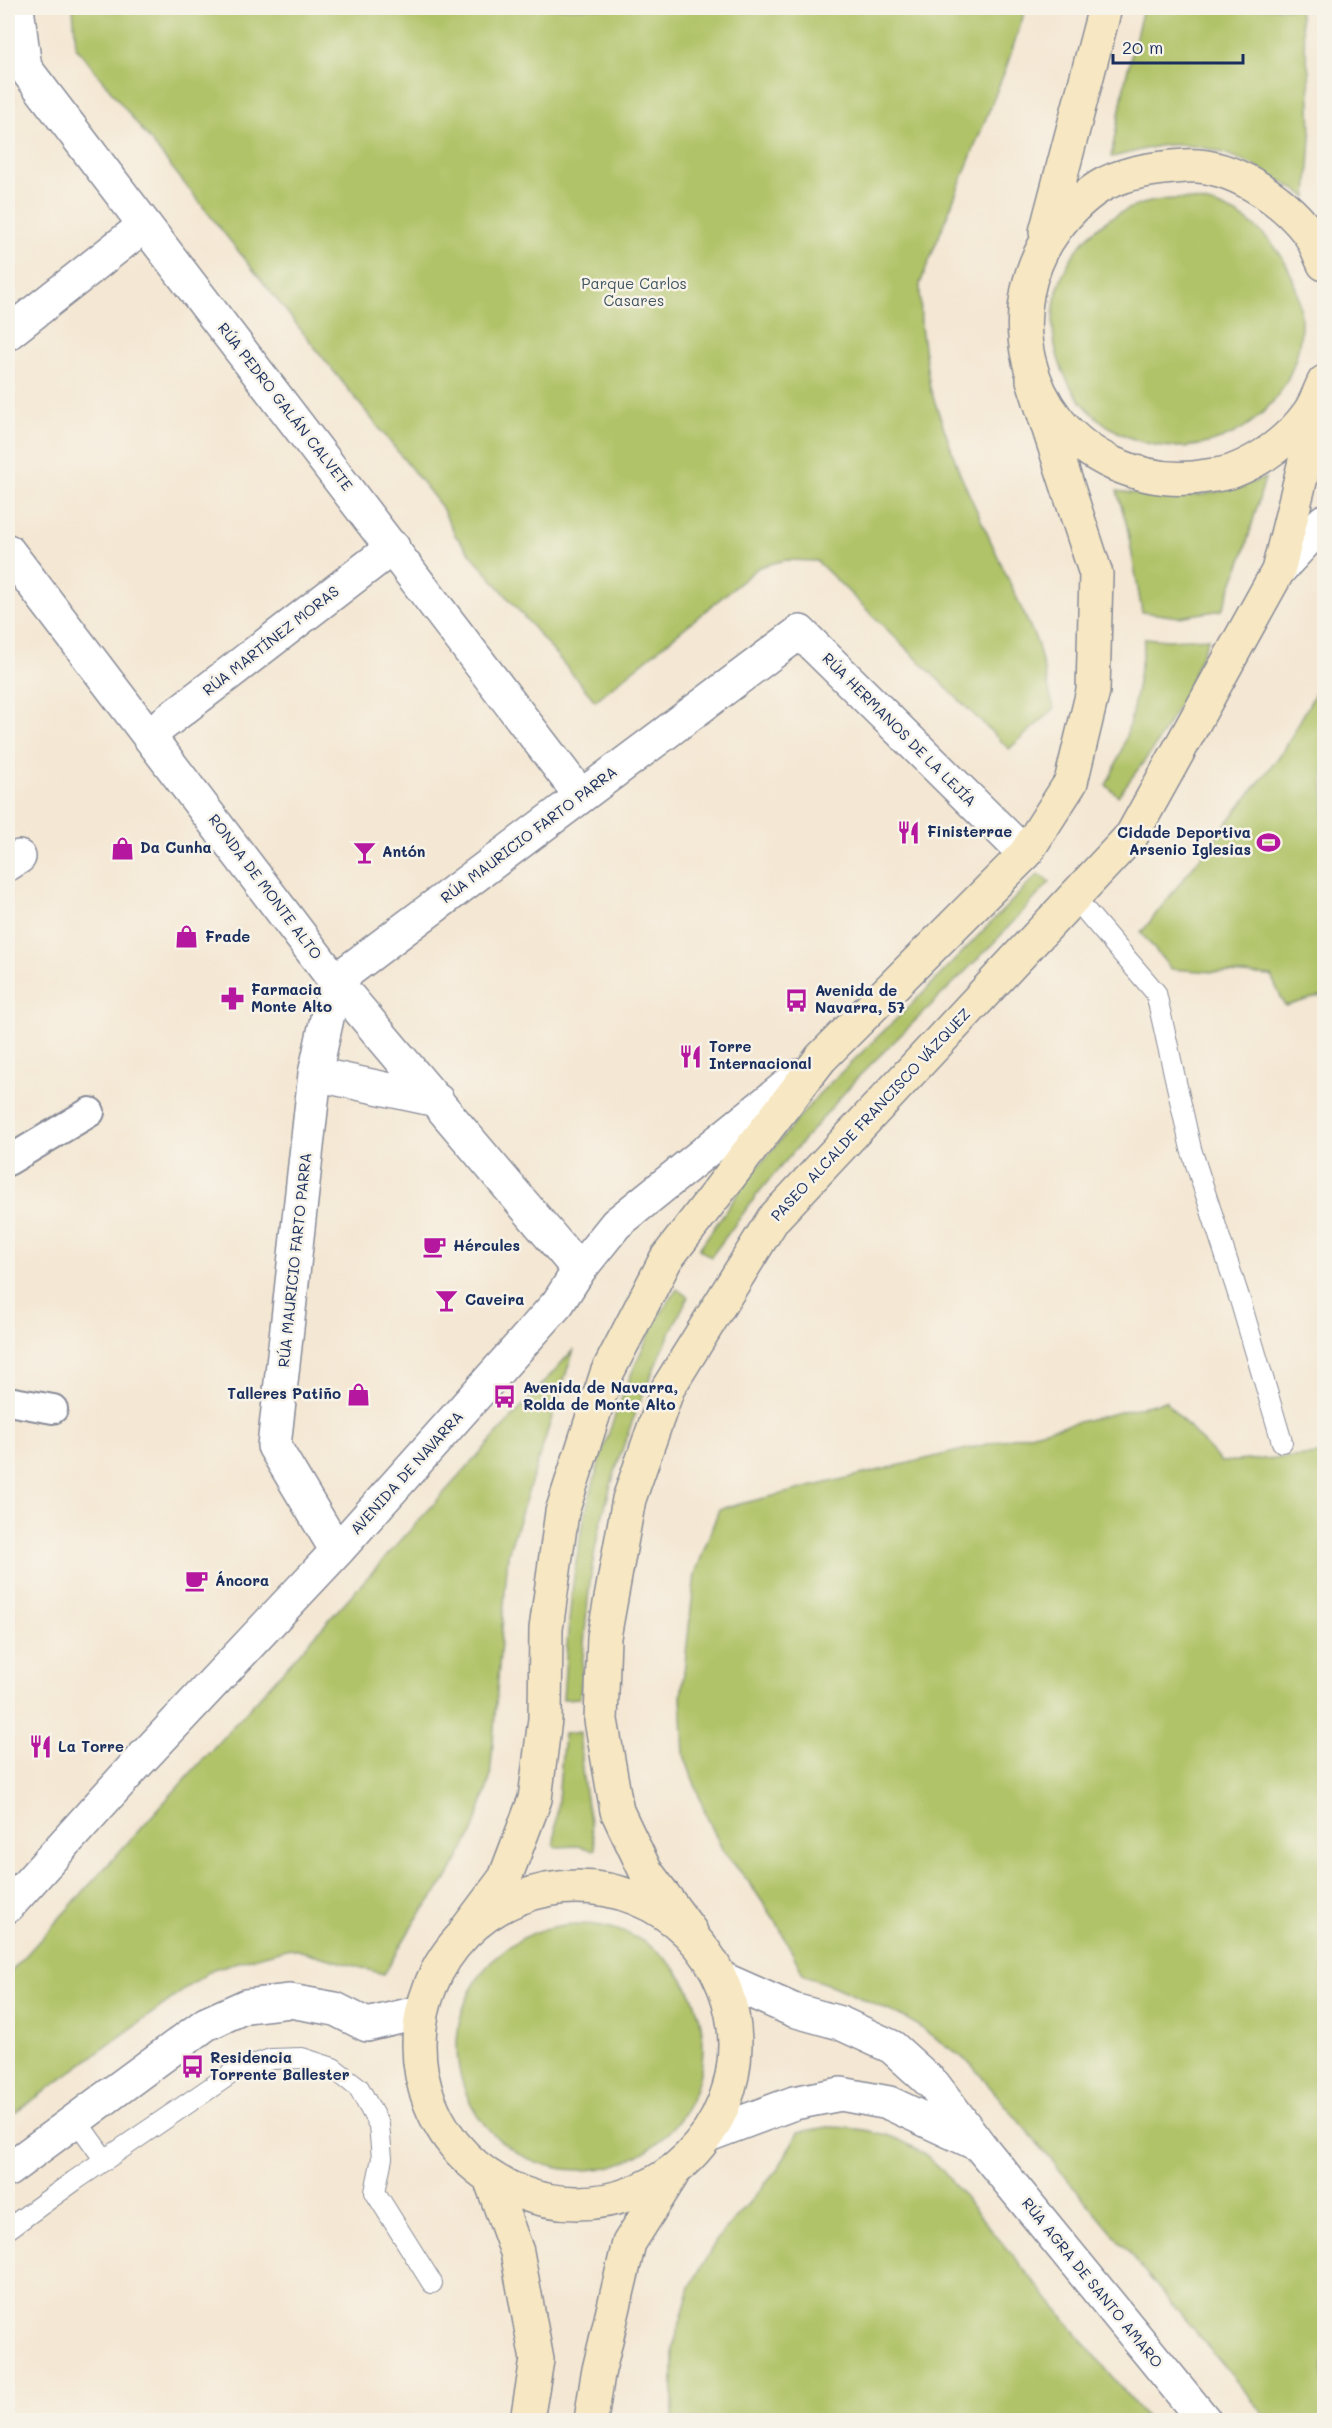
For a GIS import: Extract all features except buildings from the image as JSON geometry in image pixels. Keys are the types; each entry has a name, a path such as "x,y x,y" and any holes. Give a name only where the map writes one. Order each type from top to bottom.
{"main road":[{"path":"674,2172 631,2196 584,2205 534,2199 490,2178 455,2147 430,2106 419,2060 421,2012 438,1968 505,1878 535,1799 545,1719 546,1629 562,1512 607,1373 666,1259 821,1058 1025,854 1071,783 1093,691 1096,574 1034,380 1023,336 1026,291 1059,187 1105,8"},
{"path":"1041,248 1069,212 1105,184 1148,168 1194,166 1238,176 1278,200 1309,233 1324,264"},
{"path":"1034,380 1058,422 1093,454 1137,474 1186,480 1232,471 1275,448 1308,414 1324,382"},
{"name":"PASEO ALCALDE FRANCISCO VÁZQUEZ","path":"691,1932 645,1870 617,1811 601,1720 604,1637 629,1499 668,1388 773,1219 1132,835 1278,571 1308,449 1308,414"},
{"path":"466,1930 507,1901 555,1887 604,1887 651,1903 691,1932 709,1954 723,1979 736,2031 732,2085 711,2134 674,2172 629,2243 598,2374 591,2421"},
{"path":"490,2178 517,2252 537,2360 527,2421"}],"street":[{"name":"RÚA PEDRO GALÁN CALVETE","path":"17,8 25,68 581,796"},
{"path":"8,333 146,225"},
{"path":"1278,571 1324,521"},
{"name":"RÚA MARTÍNEZ MORAS","path":"149,735 393,547"},
{"name":"RONDA DE MONTE ALTO","path":"8,551 335,981 579,1270"},
{"name":"RÚA HERMANOS DE LA LEJÍA","path":"800,632 1025,854"},
{"name":"RÚA MAURICIO FARTO PARRA","path":"337,1551 274,1446 315,1074 335,981 800,632"},
{"name":"AVENIDA DE NAVARRA","path":"8,1906 132,1769 337,1551 558,1303 579,1270 616,1224 821,1058"},
{"path":"315,1074 437,1101"},
{"path":"8,1161 90,1112"},
{"path":"8,1401 53,1408"},
{"name":"RÚA AGRA DE SANTO AMARO","path":"723,1979 793,2010 840,2023 892,2047 934,2085 1204,2421"},
{"path":"8,2170 206,2024 246,2006 290,2001 335,2009 367,2025 421,2012"},
{"name":"RÚA AGRA DE SANTO AMARO","path":"711,2134 785,2106 841,2094 889,2103 981,2146"}],"lane":[{"path":"1074,897 1155,993 1191,1149 1240,1300 1282,1442"},
{"path":"8,2229 104,2159 235,2071 271,2059 302,2058 333,2068 359,2088 379,2125 382,2158 375,2192 432,2283"},
{"path":"76,2120 104,2159"}],"green space":[{"name":"Parque Carlos Casares","path":"73,8 1026,8 1006,68 920,284 921,327 930,388 960,474 1037,642 1054,709 1009,749 817,561 785,560 759,567 595,701 455,535 441,506 76,47"},
{"path":"1143,8 1299,8 1309,72 1311,138 1307,197 1257,167 1205,148 1166,145 1111,157 1126,77"},
{"path":"1165,199 1189,199 1213,204 1236,213 1265,235 1287,264 1292,275 1299,299 1301,323 1299,347 1292,371 1287,382 1265,411 1236,433 1225,438 1189,447 1165,447 1141,442 1118,433 1098,419 1081,402 1067,382 1058,359 1053,335 1053,311 1058,287 1067,264 1081,244 1098,227 1118,213 1141,204"},
{"path":"1265,478 1244,553 1222,610 1179,617 1142,612 1127,526 1117,491 1158,496 1192,496 1226,490"},
{"path":"1145,638 1167,640 1209,638 1183,698 1154,748 1118,796 1106,785 1115,768 1127,732 1136,695"},
{"name":"Cidade Deportiva Arsenio Iglesias","path":"1324,677 1324,995 1285,1006 1271,976 1171,969 1141,933 1284,750"},
{"path":"1038,874 1050,882 989,948 856,1079 759,1192 711,1257 699,1249 747,1180 819,1094 922,994"},
{"path":"677,1289 688,1297 643,1394 607,1498 592,1567 580,1698 563,1699 576,1562 596,1473 637,1361 655,1324"},
{"path":"574,1349 508,1554 490,1779 473,1832 449,1876 415,1921 384,1974 290,1948 213,1969 8,2118 8,1975"},
{"path":"1165,1401 1221,1462 1320,1455 1324,1467 1324,2420 1269,2420 970,2063 908,2019 833,1986 804,1976 777,1923 748,1881 723,1851 706,1815 684,1755 681,1698 695,1574 719,1509"},
{"path":"580,1732 584,1789 595,1846 592,1850 579,1846 556,1847 554,1843 564,1734"},
{"path":"592,1924 616,1929 638,1938 649,1944 667,1960 683,1978 694,2000 701,2023 703,2047 701,2071 694,2094 683,2116 667,2134 649,2150 616,2165 592,2170 568,2170 544,2165 511,2150 477,2116 466,2094 459,2071 457,2035 462,2011 477,1978 511,1944 533,1933 556,1926"},
{"path":"828,2127 861,2130 893,2137 917,2149 942,2170 1148,2420 673,2420 673,2348 690,2287 716,2241 778,2169 798,2132"}],"place":[{"name":"Finisterrae","path":"909,832"},
{"name":"Cidade Deportiva Arsenio Iglesias","path":"1269,842"},
{"name":"Da Cunha","path":"122,848"},
{"name":"Antón","path":"364,852"},
{"name":"Frade","path":"187,937"},
{"name":"Farmacia Monte Alto","path":"233,999"},
{"name":"Avenida de Navarra, 57","path":"797,1000"},
{"name":"Torre Internacional","path":"691,1056"},
{"name":"Hércules","path":"435,1246"},
{"name":"Caveira","path":"447,1300"},
{"name":"Talleres Patiño","path":"359,1394"},
{"name":"Avenida de Navarra, Rolda de Monte Alto","path":"505,1397"},
{"name":"Áncora","path":"197,1581"},
{"name":"La Torre","path":"40,1747"},
{"name":"Residencia Torrente Ballester","path":"192,2067"}]}
